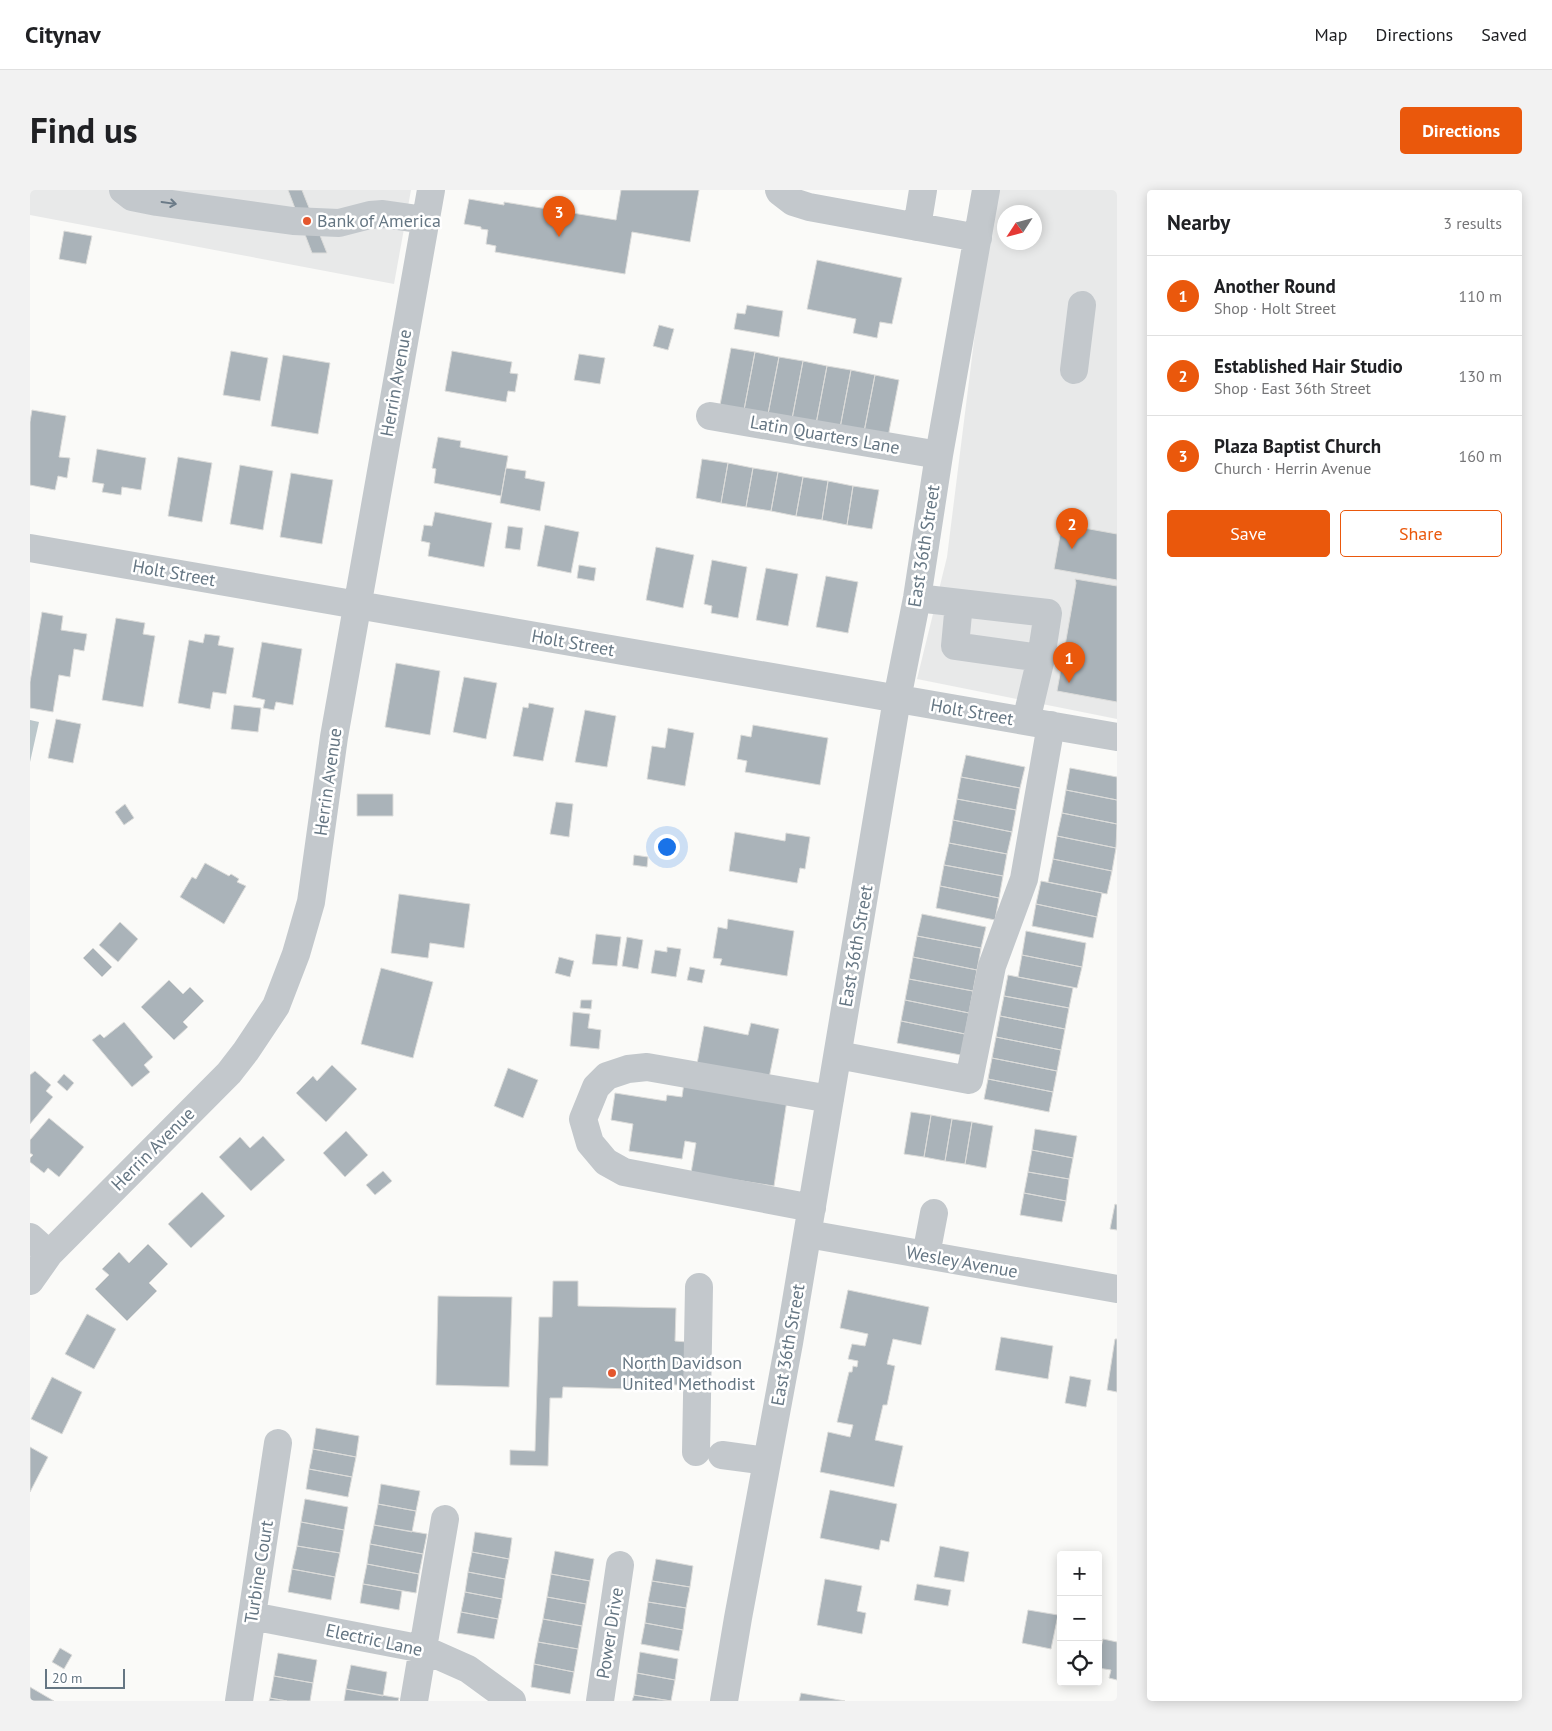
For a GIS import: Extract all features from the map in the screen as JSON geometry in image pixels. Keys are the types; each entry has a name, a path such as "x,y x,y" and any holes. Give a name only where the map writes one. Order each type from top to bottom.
{"street":[{"path":"123,190 132,197 157,202 293,221 339,223 370,214 425,220"},
{"name":"Herrin Avenue","path":"30,1280 40,1246 229,1073 246,1052 276,1006 296,954 311,902 334,736 356,605 431,190"},
{"path":"778,190 793,202 809,207 978,238"},
{"path":"917,227 923,190"},
{"name":"East 36th Street","path":"724,1701 810,1221 897,699 917,598 939,455 986,190"},
{"path":"1074,370 1082,305"},
{"name":"Latin Quarters Lane","path":"710,416 939,455"},
{"name":"Holt Street","path":"30,548 1117,736"},
{"path":"838,1056 969,1080 992,966 1024,879 1038,723 1041,658 1048,613 917,598"},
{"path":"959,603 955,646 1041,658"},
{"name":"Wesley Avenue","path":"830,1099 647,1067 607,1076 596,1087 583,1119 590,1142 606,1162 624,1172 810,1221 926,1256 1117,1289"},
{"path":"926,1256 934,1213"},
{"path":"699,1287 709,1454 767,1461"},
{"name":"Turbine Court","path":"239,1701 278,1443"},
{"path":"414,1701 445,1519"},
{"name":"Power Drive","path":"600,1701 620,1565"},
{"name":"Electric Lane","path":"252,1616 423,1649 468,1669 512,1701"}],"shaded area":[{"path":"30,190 411,190 394,284 30,215"},
{"path":"998,190 1117,190 1117,719 917,679 947,557 978,309"},
{"path":"30,720 39,722 30,762"}],"building":[{"name":"Bank of America","path":"288,190 302,190 327,253 312,253"},
{"path":"621,190 699,190 690,242 632,232 625,274 495,252 496,246 486,244 488,230 464,224 469,199 504,205 504,202 616,220"},
{"path":"64,231 92,236 86,264 59,259"},
{"path":"817,260 902,278 892,324 880,322 877,338 853,333 856,319 807,309"},
{"path":"747,305 783,311 779,337 734,329 737,313 745,314"},
{"path":"659,325 674,329 668,350 653,346"},
{"path":"731,348 755,352 744,410 720,405"},
{"path":"231,351 268,358 260,401 223,395"},
{"path":"452,351 512,362 510,373 518,374 515,392 508,391 506,402 445,391"},
{"path":"755,352 779,357 768,414 744,410"},
{"path":"579,354 605,358 600,384 574,380"},
{"path":"283,355 330,363 318,434 271,426"},
{"path":"779,357 803,361 792,419 768,414"},
{"path":"803,361 827,366 816,424 792,419"},
{"path":"827,366 851,370 840,428 816,424"},
{"path":"851,370 875,375 864,432 840,428"},
{"path":"875,375 899,380 888,437 864,432"},
{"path":"32,410 66,416 59,457 70,458 67,478 58,476 55,490 30,485 30,422"},
{"path":"438,437 461,441 460,447 508,456 501,496 434,483 436,469 432,468"},
{"path":"97,449 146,458 141,490 122,487 121,495 102,492 104,484 92,482"},
{"path":"178,457 212,463 202,522 168,516"},
{"path":"702,459 728,463 721,503 696,498"},
{"path":"728,463 753,468 746,507 721,503"},
{"path":"240,465 273,471 263,530 230,524"},
{"path":"506,468 526,471 525,478 545,482 540,511 500,503"},
{"path":"753,468 778,472 771,511 746,507"},
{"path":"778,472 803,477 796,516 771,511"},
{"path":"291,473 333,480 322,544 280,537"},
{"path":"803,477 828,481 822,520 796,516"},
{"path":"828,481 853,486 847,525 822,520"},
{"path":"853,486 879,490 872,529 847,525"},
{"path":"435,512 492,523 484,567 428,556 430,543 421,541 424,525 432,526"},
{"path":"1062,524 1117,534 1117,580 1054,569"},
{"path":"545,525 579,532 571,573 537,566"},
{"path":"508,526 523,528 520,550 505,548"},
{"path":"656,547 694,555 683,608 646,600"},
{"path":"712,560 747,567 738,618 711,613 712,606 704,604"},
{"path":"579,565 596,568 594,581 577,578"},
{"path":"766,568 798,574 788,626 756,620"},
{"path":"826,576 858,582 848,633 816,627"},
{"path":"1075,579 1117,586 1117,702 1057,691 1076,583"},
{"path":"42,612 63,616 61,630 87,634 84,651 74,649 70,677 59,675 53,712 30,708 30,682"},
{"path":"116,618 145,623 143,634 155,636 143,707 102,700"},
{"path":"205,634 220,636 218,645 234,648 226,694 213,692 210,709 178,703 189,640 203,643"},
{"path":"262,642 302,649 293,705 276,702 274,710 263,708 265,700 252,697"},
{"path":"396,663 440,671 430,735 385,727"},
{"path":"464,677 497,683 486,739 453,732"},
{"path":"529,703 554,708 543,761 513,756 523,707 528,708"},
{"path":"234,705 261,708 258,732 231,729"},
{"path":"585,710 616,716 607,767 575,762"},
{"path":"56,719 81,724 73,763 48,758"},
{"path":"753,725 828,738 820,785 745,772 747,761 737,759 741,735 751,737"},
{"path":"668,728 694,733 685,786 647,779 652,746 665,748"},
{"path":"966,755 1025,767 1020,788 961,777"},
{"path":"1070,768 1117,777 1117,800 1066,790"},
{"path":"961,777 1020,788 1016,810 957,799"},
{"path":"1066,790 1117,800 1117,824 1062,813"},
{"path":"357,794 393,794 393,816 357,816"},
{"path":"957,799 1016,810 1012,832 953,820"},
{"path":"556,802 573,804 569,837 550,834"},
{"path":"125,804 134,818 124,825 115,812"},
{"path":"1062,813 1117,824 1116,848 1057,836"},
{"path":"953,820 1012,832 1007,854 949,843"},
{"path":"735,832 785,841 786,833 810,837 805,869 800,868 797,883 729,871"},
{"path":"1057,836 1116,848 1112,871 1053,859"},
{"path":"949,843 1007,854 1003,876 944,865"},
{"path":"634,855 648,857 647,867 633,865"},
{"path":"1053,859 1112,871 1107,894 1048,882"},
{"path":"205,863 229,876 231,874 239,879 237,882 246,886 224,924 180,897 192,877 196,879"},
{"path":"944,865 1003,876 999,898 940,886"},
{"path":"1041,881 1102,893 1097,917 1036,904"},
{"path":"940,886 999,898 995,920 936,908"},
{"path":"399,894 470,904 464,948 430,943 428,958 391,953"},
{"path":"1036,904 1097,917 1093,938 1032,926"},
{"path":"922,914 986,927 981,948 917,936"},
{"path":"728,919 794,931 787,976 720,965 722,959 713,958 718,927 727,929"},
{"path":"120,922 138,939 118,962 99,945"},
{"path":"1026,931 1086,943 1082,967 1022,955"},
{"path":"596,934 621,937 617,966 592,964"},
{"path":"917,936 981,948 977,970 913,957"},
{"path":"627,937 643,940 638,969 622,966"},
{"path":"667,947 681,949 676,977 651,973 655,950 667,952"},
{"path":"93,948 112,967 102,977 83,958"},
{"path":"1022,955 1082,967 1077,988 1018,977"},
{"path":"559,957 574,961 570,977 555,973"},
{"path":"913,957 977,970 973,991 909,979"},
{"path":"690,967 705,970 702,983 687,980"},
{"path":"381,968 433,982 413,1058 361,1044"},
{"path":"1008,975 1073,988 1069,1008 1004,996"},
{"path":"909,979 973,991 969,1013 905,1000"},
{"path":"169,980 183,994 190,987 204,1001 183,1022 188,1027 174,1040 141,1007"},
{"path":"1004,996 1069,1008 1065,1029 1000,1016"},
{"path":"581,1000 592,1000 591,1009 580,1008"},
{"path":"905,1000 969,1013 965,1034 901,1021"},
{"path":"573,1012 590,1014 588,1028 601,1030 599,1049 570,1046"},
{"path":"1000,1016 1065,1029 1061,1050 996,1037"},
{"path":"901,1021 965,1034 961,1055 897,1043"},
{"path":"124,1022 153,1057 144,1065 150,1072 132,1087 92,1040 100,1034 104,1038"},
{"path":"751,1023 779,1029 769,1078 697,1064 704,1026 748,1035"},
{"path":"996,1037 1061,1050 1057,1071 992,1058"},
{"path":"992,1058 1057,1071 1053,1092 988,1079"},
{"path":"332,1065 357,1089 326,1122 296,1093 313,1076 317,1081"},
{"path":"508,1068 538,1080 523,1118 494,1106"},
{"path":"35,1071 51,1085 46,1091 53,1097 30,1124 30,1075"},
{"path":"64,1074 74,1083 67,1091 57,1082"},
{"path":"988,1079 1053,1092 1049,1112 984,1099"},
{"path":"684,1083 787,1100 774,1186 691,1173 696,1143 685,1141 682,1159 629,1151 633,1124 611,1120 615,1093 666,1101 667,1095 682,1097"},
{"path":"911,1112 931,1115 924,1157 904,1154"},
{"path":"931,1115 952,1119 945,1161 924,1157"},
{"path":"49,1118 84,1147 59,1177 48,1168 44,1173 30,1162 30,1158 33,1155 30,1153 30,1140"},
{"path":"952,1119 972,1122 965,1164 945,1161"},
{"path":"972,1122 993,1126 986,1168 965,1164"},
{"path":"1035,1129 1077,1136 1073,1158 1032,1150"},
{"path":"346,1131 368,1155 345,1177 323,1153"},
{"path":"263,1136 285,1160 251,1191 219,1157 240,1137 250,1148"},
{"path":"1032,1150 1073,1158 1069,1179 1028,1172"},
{"path":"383,1171 392,1181 375,1195 366,1185"},
{"path":"1028,1172 1069,1179 1066,1201 1024,1193"},
{"path":"202,1192 225,1216 191,1248 168,1224"},
{"path":"1024,1193 1066,1201 1062,1222 1020,1215"},
{"path":"1115,1204 1117,1205 1117,1230 1110,1229"},
{"path":"148,1244 168,1264 149,1283 157,1291 127,1321 95,1289 109,1275 102,1269 119,1252 129,1263"},
{"name":"North Davidson United Methodist","path":"553,1281 578,1281 578,1306 676,1308 675,1341 687,1342 687,1385 668,1385 668,1390 563,1387 562,1398 550,1398 548,1466 510,1465 510,1450 535,1451 539,1317 552,1317"},
{"path":"848,1290 929,1307 921,1345 893,1339 887,1364 895,1366 887,1405 883,1405 875,1440 903,1446 894,1487 820,1472 828,1432 850,1437 853,1425 837,1422 849,1372 852,1372 853,1366 857,1367 858,1361 848,1359 852,1344 865,1346 868,1334 840,1328"},
{"path":"438,1296 512,1297 509,1387 436,1385"},
{"path":"87,1314 116,1329 94,1369 65,1354"},
{"path":"1001,1337 1053,1346 1048,1379 995,1370"},
{"path":"1115,1339 1117,1339 1117,1392 1107,1390"},
{"path":"1070,1376 1091,1380 1086,1407 1065,1403"},
{"path":"52,1377 82,1392 62,1434 31,1419"},
{"path":"316,1428 359,1436 356,1457 313,1449"},
{"path":"30,1447 48,1457 30,1492"},
{"path":"313,1449 356,1457 352,1477 309,1469"},
{"path":"309,1469 352,1477 348,1497 306,1489"},
{"path":"381,1484 420,1491 416,1511 378,1504"},
{"path":"830,1490 897,1504 889,1542 881,1540 879,1550 820,1538"},
{"path":"305,1499 348,1507 344,1530 301,1522"},
{"path":"378,1504 416,1511 412,1532 374,1525"},
{"path":"301,1522 344,1530 340,1553 297,1546"},
{"path":"374,1525 427,1534 423,1554 370,1544"},
{"path":"475,1532 512,1538 509,1559 472,1552"},
{"path":"370,1544 423,1554 419,1574 367,1564"},
{"path":"297,1546 340,1553 335,1577 292,1569"},
{"path":"940,1546 969,1552 964,1582 934,1577"},
{"path":"555,1551 594,1559 590,1581 551,1574"},
{"path":"472,1552 509,1559 505,1579 468,1572"},
{"path":"656,1559 693,1566 690,1587 652,1581"},
{"path":"367,1564 419,1574 416,1593 363,1584"},
{"path":"292,1569 335,1577 331,1600 288,1592"},
{"path":"468,1572 505,1579 502,1599 465,1592"},
{"path":"551,1574 590,1581 586,1604 547,1597"},
{"path":"825,1579 862,1586 857,1611 866,1613 862,1634 817,1625"},
{"path":"652,1581 690,1587 686,1608 648,1602"},
{"path":"363,1584 402,1591 399,1610 360,1603"},
{"path":"917,1584 951,1590 948,1606 914,1600"},
{"path":"465,1592 502,1599 498,1619 461,1612"},
{"path":"547,1597 586,1604 582,1626 543,1619"},
{"path":"648,1602 686,1608 683,1630 645,1623"},
{"path":"1028,1610 1057,1615 1051,1649 1022,1643"},
{"path":"461,1612 498,1619 494,1639 457,1633"},
{"path":"543,1619 582,1626 578,1649 538,1642"},
{"path":"645,1623 683,1630 679,1651 641,1644"},
{"path":"1103,1639 1117,1642 1117,1680 1109,1678 1111,1670 1102,1669"},
{"path":"538,1642 578,1649 574,1672 534,1664"},
{"path":"60,1648 72,1655 64,1669 52,1662"},
{"path":"640,1652 678,1659 675,1680 637,1673"},
{"path":"278,1653 317,1660 313,1683 274,1676"},
{"path":"534,1664 574,1672 570,1694 531,1687"},
{"path":"351,1665 387,1672 383,1696 346,1689"},
{"path":"637,1673 675,1680 671,1701 634,1695"},
{"path":"274,1676 313,1683 310,1701 287,1701 270,1698"},
{"path":"30,1687 54,1701 30,1701"},
{"path":"346,1689 399,1698 398,1701 344,1701"},
{"path":"801,1693 845,1701 799,1701"},
{"path":"634,1695 671,1701 632,1701"},
{"path":"270,1698 287,1701 269,1701"}],"place":[{"name":"Bank of America","path":"307,221"},
{"name":"Plaza Baptist Church","path":"559,237"},
{"name":"Established Hair Studio","path":"1072,549"},
{"name":"Another Round","path":"1069,683"},
{"name":"North Davidson United Methodist","path":"612,1373"}]}
